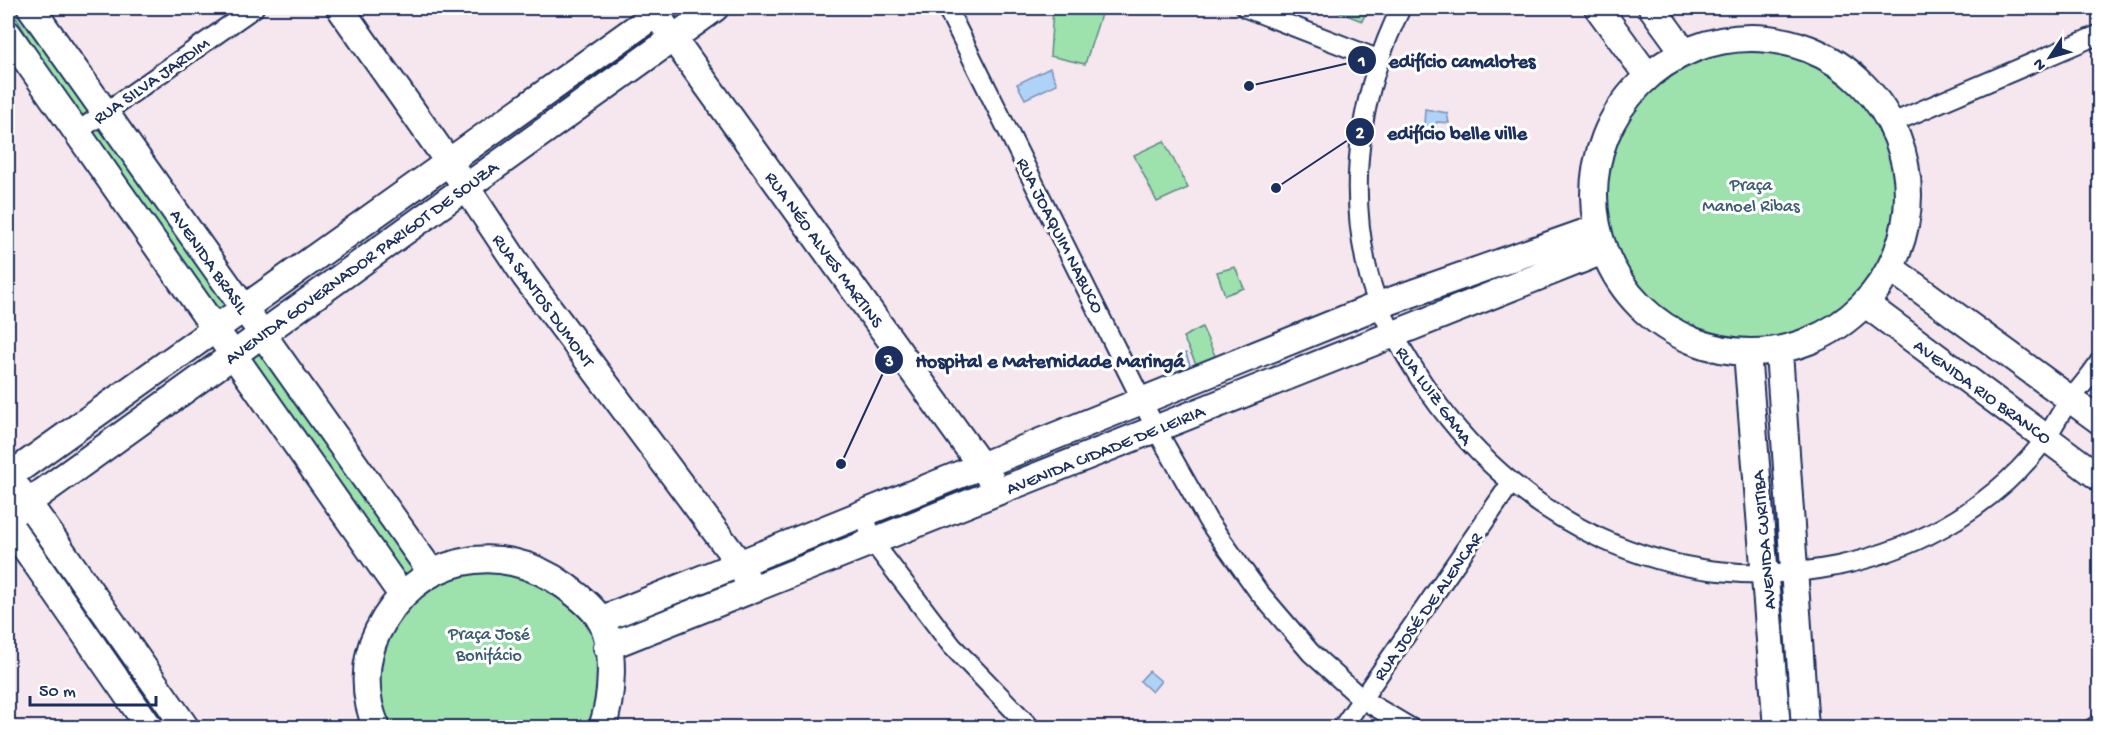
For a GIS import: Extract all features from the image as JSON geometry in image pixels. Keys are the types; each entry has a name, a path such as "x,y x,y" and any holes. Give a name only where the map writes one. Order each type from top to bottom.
{"main road":[{"name":"AVENIDA BRASIL","path":"31,8 432,573"},
{"name":"RUA SANTOS DUMONT","path":"340,8 449,162 545,304 740,563 751,590"},
{"name":"AVENIDA GOVERNADOR PARIGOT DE SOUZA","path":"8,517 715,8"},
{"path":"1598,8 1647,75"},
{"path":"1652,8 1683,52"},
{"name":"AVENIDA GOVERNADOR PARIGOT DE SOUZA","path":"8,475 449,162 657,10"},
{"name":"RUA NÉO ALVES MARTINS","path":"657,10 673,38 999,491"},
{"name":"AVENIDA BRASIL","path":"8,34 402,595"},
{"path":"1761,38 1806,47 1846,70 1878,103 1892,123 1900,144 1908,191 1903,239 1892,269 1867,305 1824,336 1779,352 1747,352 1702,346 1654,321 1618,281 1599,240 1595,165 1609,123 1626,98 1647,75 1683,52 1715,41 1761,38"},
{"name":"AVENIDA CIDADE DE LEIRIA","path":"600,620 1379,305 1599,240"},
{"name":"AVENIDA CIDADE DE LEIRIA","path":"607,647 1393,335 1599,240"},
{"path":"1892,269 2100,421"},
{"name":"AVENIDA RIO BRANCO","path":"1867,305 2100,478"},
{"name":"AVENIDA CURITIBA","path":"1747,352 1767,575 1777,728"},
{"name":"AVENIDA CURITIBA","path":"1779,352 1805,728"},
{"path":"8,475 186,728"},
{"path":"8,524 150,728"},
{"path":"377,728 367,691 368,665 374,639 381,623 402,595 432,573 460,562 490,559 520,562 548,574 572,591 600,620 612,676 610,705 602,728"},
{"path":"102,660 126,643"}],"street":[{"name":"RUA SILVA JARDIM","path":"77,132 254,8"},
{"name":"RUA JOAQUIM NABUCO","path":"947,8 1156,429 1208,521 1258,591 1311,653 1362,699 1411,728"},
{"path":"1246,8 1380,60"},
{"name":"RUA LUIZ GAMA","path":"1401,8 1380,60 1366,104 1358,168 1360,228 1366,267 1379,305 1393,335 1435,401 1469,444 1511,483 1552,513 1616,546 1693,568 1767,575 1796,573 1873,557 1932,533 1990,495 2025,463 2100,361"},
{"path":"1892,123 2100,34"},
{"name":"RUA JOSÉ DE ALENCAR","path":"1342,728 1511,483"},
{"path":"864,515 872,542 952,646 1031,728"},
{"path":"2092,728 2100,723"}],"green space":[{"path":"10,8 20,8 238,313 222,324 83,127"},
{"path":"1053,8 1103,8 1085,64 1050,56"},
{"path":"1328,8 1368,8 1362,21"},
{"name":"Praça Manoel Ribas","path":"1736,38 1766,38 1797,44 1825,56 1851,73 1873,95 1890,121 1902,149 1908,180 1908,210 1902,241 1890,269 1873,295 1851,317 1825,334 1797,346 1766,352 1736,352 1705,346 1677,334 1651,317 1629,295 1612,269 1600,241 1594,210 1594,180 1600,149 1612,121 1629,95 1651,73 1677,56 1705,44"},
{"path":"1164,141 1188,188 1157,202 1134,155"},
{"path":"1235,267 1244,288 1225,295 1217,272"},
{"path":"1202,327 1218,362 1199,370 1183,337"},
{"name":"Praça José Bonifácio","path":"257,337 426,576 520,563 600,620 602,727 377,727 367,691 402,595 241,349"}],"water":[{"path":"1050,68 1057,84 1025,99 1017,84"},
{"path":"1425,109 1447,113 1449,123 1437,122 1433,127 1424,125"},
{"path":"1186,353 1192,371 1172,379 1164,364"},
{"path":"1149,671 1161,681 1152,692 1140,681"}],"place":[{"name":"edifício camalotes","path":"1249,86"},
{"name":"edifício belle ville","path":"1276,188"},
{"name":"Hospital e Maternidade Maringá","path":"841,464"}]}
